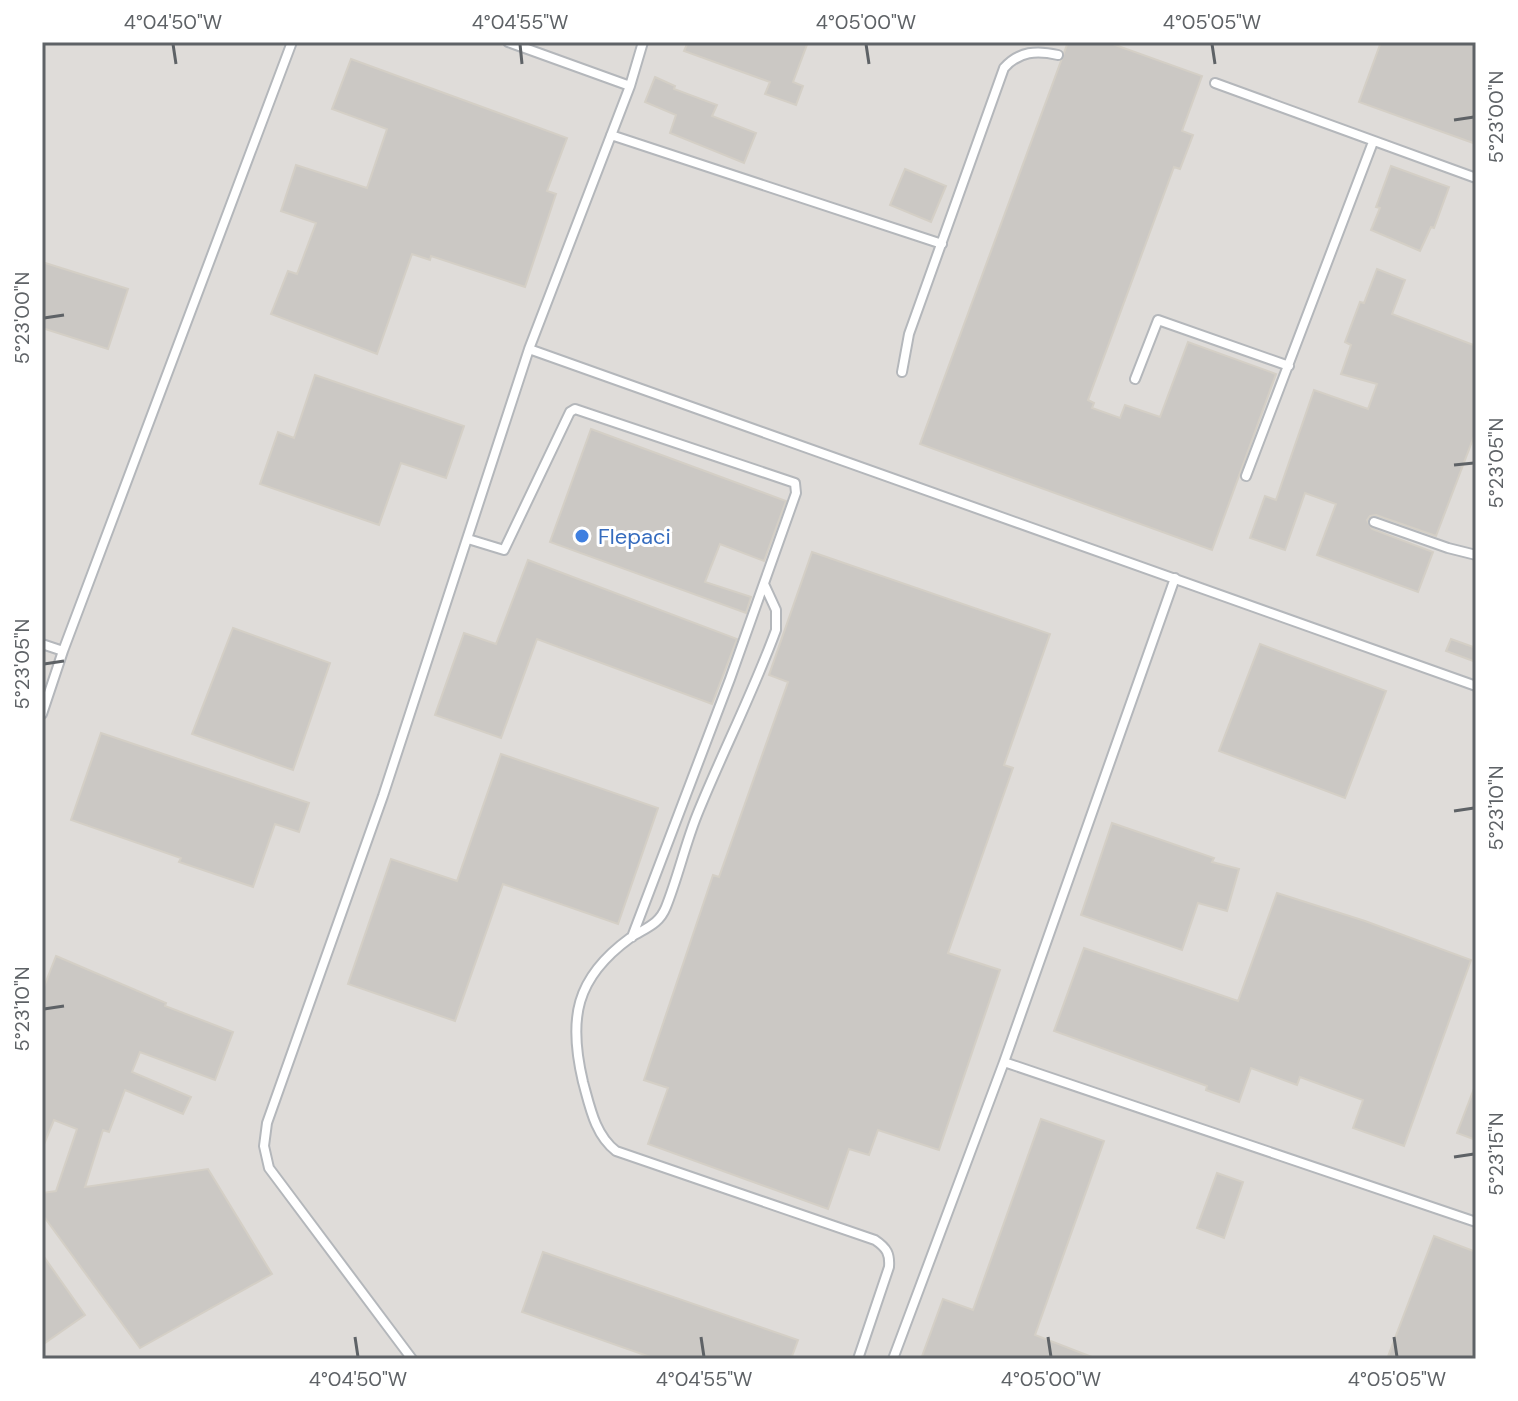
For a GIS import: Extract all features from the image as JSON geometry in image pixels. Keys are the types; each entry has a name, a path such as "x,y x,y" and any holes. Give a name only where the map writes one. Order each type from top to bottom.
{"lane":[{"path":"42,714 292,42"},
{"path":"508,42 630,86"},
{"path":"412,1359 269,1168 264,1146 267,1123 383,796 529,349 630,86 643,42"},
{"path":"902,372 909,334 1004,68 1016,57 1031,52 1058,55"},
{"path":"1215,83 1476,178"},
{"path":"611,135 942,244"},
{"path":"1246,476 1373,142"},
{"path":"1135,379 1158,320 1289,366"},
{"path":"529,349 1476,686"},
{"path":"468,539 504,550 570,412 580,409 795,483 796,493 764,584 632,937"},
{"path":"1374,522 1476,555"},
{"path":"893,1359 1004,1062 1175,578"},
{"path":"764,584 776,610 776,630 697,817 666,908 650,929 632,937 605,960 577,1006 574,1032 578,1059 599,1133 606,1143 632,1158 875,1240 888,1251 889,1267 858,1359"},
{"path":"42,644 63,651"},
{"path":"1004,1062 1476,1222"}],"shaded area":[{"path":"42,42 1476,42 1476,1359 42,1359"}],"building":[{"path":"688,42 808,42 793,82 803,86 796,105 765,94 770,82 684,51"},
{"path":"1068,42 1107,42 1202,76 1182,131 1193,135 1180,169 1174,167 1088,400 1094,403 1092,408 1120,418 1125,405 1160,417 1188,342 1276,374 1212,550 920,444"},
{"path":"1381,42 1476,42 1476,144 1359,102"},
{"path":"351,59 567,138 547,191 556,194 525,287 431,256 430,260 412,254 377,354 271,314 288,271 297,274 316,223 281,211 296,165 367,188 387,129 332,109"},
{"path":"655,77 675,86 674,89 717,105 712,116 756,133 744,163 670,133 676,115 645,102"},
{"path":"1391,166 1449,187 1434,228 1431,227 1420,251 1371,230"},
{"path":"905,169 946,186 931,222 890,205"},
{"path":"42,262 128,289 108,349 42,328"},
{"path":"1377,269 1405,280 1392,314 1476,346 1476,431 1436,536 1376,515 1367,520 1372,529 1433,552 1418,592 1317,555 1336,504 1305,493 1285,550 1250,538 1265,496 1276,500 1314,390 1368,409 1377,384 1341,374 1351,345 1345,342"},
{"path":"315,375 464,426 446,478 401,463 379,525 260,484 278,432 294,438"},
{"path":"591,429 786,501 764,561 720,544 705,582 751,597 746,613 550,542"},
{"path":"812,552 1050,634 1004,765 1013,768 948,953 1000,970 939,1150 878,1130 869,1155 849,1149 828,1209 648,1144 668,1088 644,1080 713,875 719,877 788,682 769,675"},
{"path":"528,560 737,639 712,704 537,639 501,738 435,715 464,633 496,644"},
{"path":"233,628 330,663 293,770 192,734"},
{"path":"1451,639 1476,648 1476,662 1446,651"},
{"path":"1260,644 1386,691 1345,798 1219,751"},
{"path":"101,733 309,803 299,832 275,824 253,887 71,820"},
{"path":"501,754 658,808 618,924 503,884 455,1021 348,984 391,859 457,881"},
{"path":"1112,823 1214,858 1212,862 1239,869 1227,911 1198,903 1182,950 1081,915"},
{"path":"1277,893 1471,960 1404,1146 1353,1128 1363,1100 1300,1077 1297,1085 1251,1068 1239,1102 1206,1090 1207,1086 1054,1031 1084,948 1238,1001"},
{"path":"56,956 166,1003 165,1006 233,1032 215,1080 140,1052 132,1072 191,1097 183,1114 125,1090 109,1132 103,1130 85,1187 208,1169 272,1274 140,1348 42,1214 42,1193 56,1191 77,1129 54,1120 42,1149 42,992"},
{"path":"1476,1086 1476,1140 1457,1133"},
{"path":"1041,1119 1104,1141 1035,1335 1097,1359 921,1359 943,1299 973,1310"},
{"path":"1217,1173 1243,1182 1224,1238 1197,1228"},
{"path":"1434,1236 1476,1252 1476,1346 1471,1359 1387,1359"},
{"path":"543,1252 798,1340 791,1359 656,1359 522,1312"},
{"path":"42,1254 85,1315 42,1345"}],"place":[{"name":"Flepaci","path":"582,536"}]}
